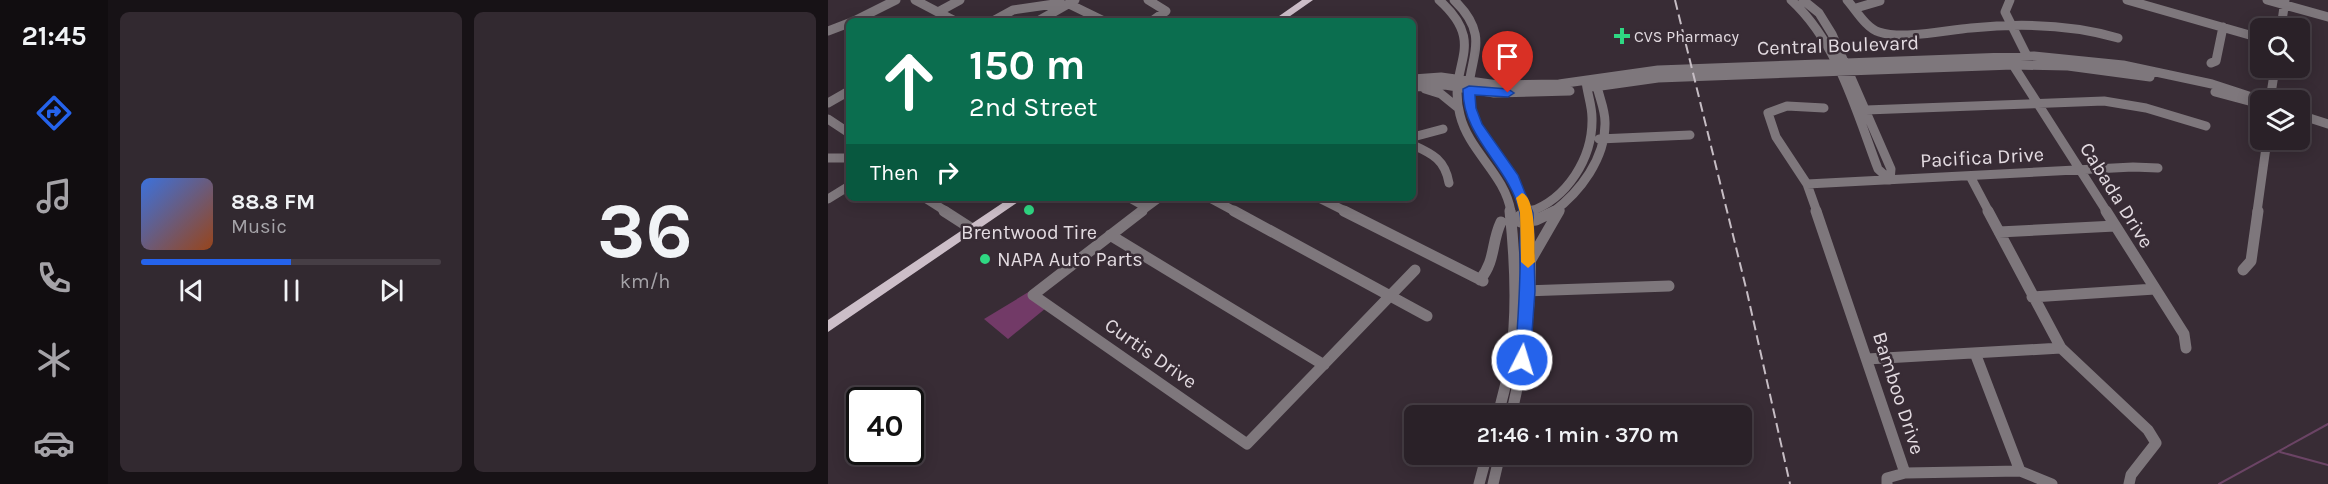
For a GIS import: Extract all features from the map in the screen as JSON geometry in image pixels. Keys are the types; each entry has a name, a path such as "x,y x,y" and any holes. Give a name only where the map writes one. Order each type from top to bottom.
{"main road":[{"path":"1281,18 1308,0"},
{"path":"828,327 1014,201"}],"street":[{"path":"860,18 896,0"},
{"path":"915,0 950,18"},
{"path":"935,10 949,0"},
{"path":"935,10 960,0"},
{"path":"1148,0 1162,2 1166,9 1156,18"},
{"path":"1325,201 1481,281 1493,263 1497,230 1506,222 1511,210 1506,192 1465,128 1458,108 1457,83 1466,55 1465,35 1456,15 1440,0"},
{"path":"1454,0 1470,18 1476,32 1477,54 1469,85 1470,108 1476,125 1512,175 1527,218 1528,291 1520,382 1514,405"},
{"path":"1791,0 1814,23 1836,68 1878,169 1890,180"},
{"path":"1803,0 1827,23 1891,169 1890,180"},
{"path":"1847,0 1872,29 1884,33 2011,26 2100,32 2118,38"},
{"path":"2010,0 2005,12 2027,56"},
{"path":"2127,0 2250,35"},
{"path":"2266,0 2285,2 2328,17"},
{"path":"998,18 1013,10 1068,1 1099,18"},
{"path":"1042,18 1068,1"},
{"path":"1856,8 1880,1"},
{"path":"2283,18 2285,2"},
{"path":"828,31 846,24"},
{"path":"2211,63 2216,61 2223,27"},
{"name":"Central Boulevard","path":"1416,80 1441,77 1457,83 1523,93 1591,84 1658,70 1836,68 2027,56 2076,58 2123,64 2212,84 2250,98"},
{"name":"Cabada Drive","path":"2013,65 2184,334 2186,348"},
{"name":"Central Boulevard","path":"1847,67 2068,66 2112,70 2157,78 2250,99"},
{"name":"Central Boulevard","path":"1416,87 1457,83"},
{"path":"1527,218 1545,206 1582,163 1590,140 1593,119 1591,84"},
{"path":"1528,266 1541,239 1562,207 1592,170 1604,139 1606,124 1591,84"},
{"path":"1416,88 1441,93 1458,108"},
{"path":"828,103 846,93"},
{"path":"1866,110 2114,102 2161,112 2206,126"},
{"name":"Bamboo Drive","path":"1824,108 1811,105 1777,108 1768,113 1776,137 1807,184 1905,473 2020,471 2052,484"},
{"path":"2310,118 2328,124"},
{"path":"828,119 846,131"},
{"path":"1416,136 1443,129"},
{"path":"1590,140 1690,135"},
{"path":"1416,146 1438,157 1447,166 1449,183"},
{"path":"2243,270 2251,261 2266,150"},
{"path":"828,158 845,158"},
{"name":"Pacifica Drive","path":"1807,184 2133,167 2158,168"},
{"path":"1970,176 2061,348 2148,430 2156,443 2131,475 2129,484"},
{"path":"828,199 846,188"},
{"path":"930,201 972,229"},
{"path":"1135,201 1146,207"},
{"path":"1155,201 1110,235 1324,365 1415,270"},
{"path":"1216,201 1427,316"},
{"path":"1506,222 1552,215 1562,207"},
{"path":"1501,405 1509,370 1514,291 1506,222"},
{"path":"2000,232 2115,225"},
{"name":"Curtis Drive","path":"1110,235 1033,295 1247,444 1324,365"},
{"path":"1514,291 1669,286"},
{"path":"2032,297 2155,289"},
{"path":"1867,359 2061,348"},
{"path":"1975,353 2020,471"},
{"path":"1479,484 1484,465"},
{"path":"1493,484 1497,465"},
{"path":"1887,484 1887,478 1905,473"}],"shaded area":[{"path":"1045,282 1039,287 1046,308 1008,339 984,319"}],"waterway":[{"path":"2219,484 2328,424"},
{"path":"2280,452 2328,465"}],"railway":[{"path":"1675,0 1747,292 1790,484"}],"slow traffic":[{"path":"1522,198 1527,213 1528,262"}],"place":[{"name":"CVS Pharmacy","path":"1622,36"},
{"name":"Brentwood Tire","path":"1029,210"},
{"name":"NAPA Auto Parts","path":"985,259"}],"route":[{"path":"1508,93 1469,89 1470,108 1476,125 1512,175 1527,213 1528,291 1522,360"}]}
